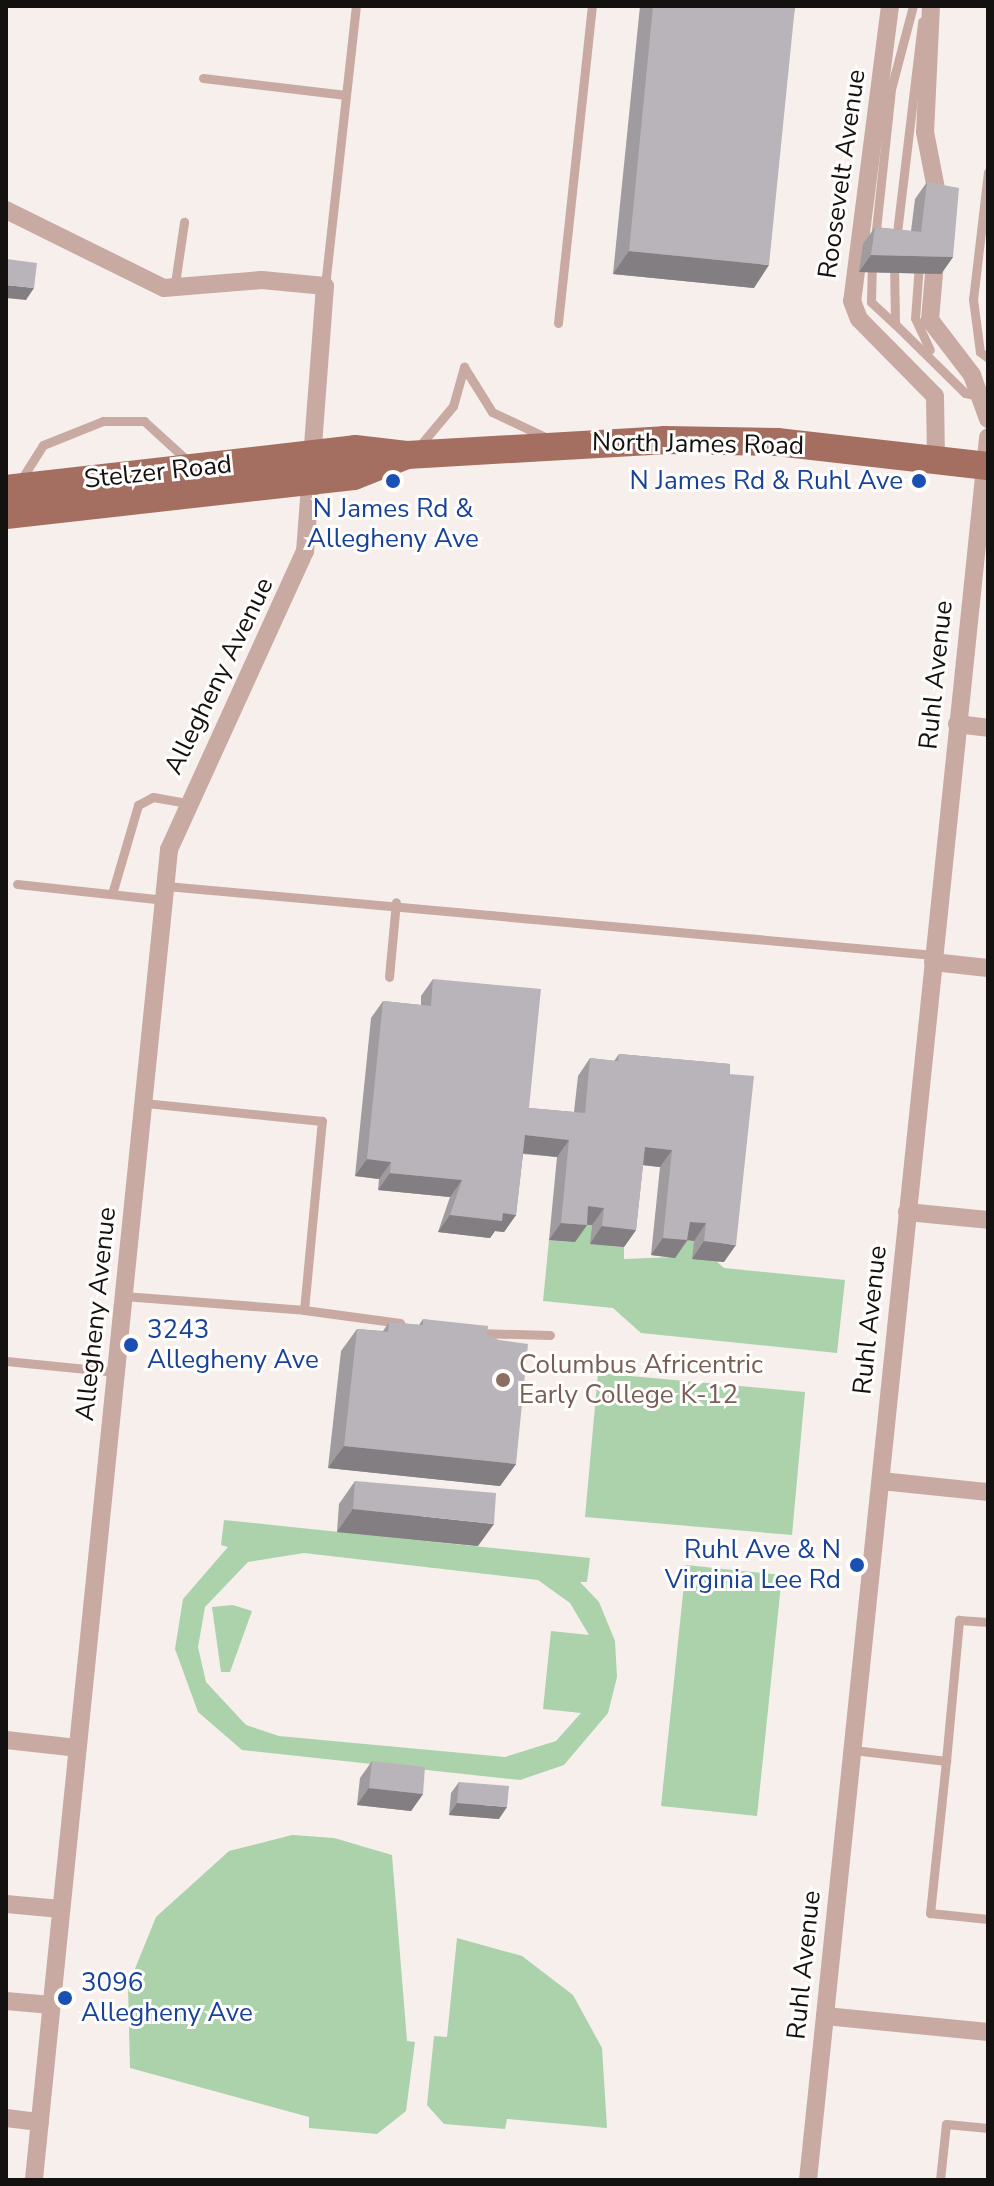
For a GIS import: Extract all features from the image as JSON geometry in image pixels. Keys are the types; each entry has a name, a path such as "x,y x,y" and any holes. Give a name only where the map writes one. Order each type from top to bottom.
{"main road":[{"name":"North James Road","path":"308,468 371,448 410,454 555,442 735,440 988,466"},
{"name":"Stelzer Road","path":"11,488 194,467 308,468"},
{"name":"Stelzer Road","path":"6,515 308,468"}],"street":[{"name":"Roosevelt Avenue","path":"890,6 852,301 859,319 935,396 936,460"},
{"path":"931,6 925,132 940,204 930,320 982,397 988,419"},
{"path":"6,210 140,281 174,290 262,280 325,286 308,468"},
{"path":"988,437 988,466"},
{"name":"Ruhl Avenue","path":"808,2180 957,724 988,466"},
{"name":"Allegheny Avenue","path":"34,2180 146,1103 169,850 187,803 305,551 308,468"},
{"path":"957,724 988,728"},
{"path":"933,958 988,968"},
{"path":"907,1212 988,1220"},
{"path":"881,1481 988,1492"},
{"path":"6,1740 77,1748"},
{"path":"6,1904 61,1909"},
{"path":"6,2001 51,2005"},
{"path":"825,2016 988,2032"},
{"path":"6,2118 40,2122"}],"lane":[{"path":"325,286 356,6"},
{"path":"558,323 592,6"},
{"path":"913,6 891,89 870,274 871,302 934,356 965,393 982,397"},
{"path":"895,324 895,248 923,6"},
{"path":"203,78 346,95"},
{"path":"925,132 925,215"},
{"path":"988,172 973,299 980,352 988,358"},
{"path":"174,290 184,222"},
{"path":"922,243 915,318 934,356"},
{"path":"410,454 453,406 464,367 492,412 555,442"},
{"path":"11,488 43,445 103,421 144,421 194,467"},
{"path":"112,894 138,805 153,797 187,803"},
{"path":"17,884 112,894 166,893 320,903 396,902 933,958"},
{"path":"389,977 396,902"},
{"path":"146,1103 322,1121 304,1310"},
{"path":"124,1296 304,1310 416,1326"},
{"path":"458,1330 550,1335"},
{"path":"6,1361 116,1372"},
{"path":"988,1622 959,1620 930,1913 988,1919"},
{"path":"853,1750 946,1761"},
{"path":"940,2180 946,2124 988,2128"}],"green space":[{"path":"576,1224 592,1225 591,1244 624,1247 624,1259 675,1257 677,1239 694,1241 724,1268 845,1280 837,1353 641,1333 613,1308 543,1301 549,1240 574,1242"},
{"path":"598,1373 805,1392 792,1535 585,1517"},
{"path":"224,1520 590,1558 587,1582 580,1582 599,1602 615,1641 617,1677 608,1713 564,1765 520,1780 242,1750 198,1712 175,1649 183,1599 228,1547 221,1545","holes":["304,1553 538,1580 570,1603 589,1635 551,1631 543,1709 581,1713 556,1741 505,1757 279,1736 246,1725 206,1682 198,1647 205,1607 248,1562"]},
{"path":"686,1565 782,1575 757,1816 661,1806"},
{"path":"233,1605 252,1611 230,1672 221,1672 212,1607"},
{"path":"292,1835 334,1838 392,1855 407,2041 415,2042 406,2111 377,2134 309,2128 309,2117 130,2068 128,1986 156,1917 229,1851"},
{"path":"457,1938 522,1956 573,1995 602,2048 607,2128 507,2119 505,2129 444,2124 427,2105 434,2036 447,2037"}],"building":[{"path":"653,6 795,6 769,265 629,251"},
{"path":"927,182 959,188 953,257 871,255 875,227 921,232"},
{"path":"6,259 37,263 34,288 6,285"},
{"path":"433,979 541,989 529,1108 585,1113 590,1058 618,1061 619,1054 730,1064 729,1074 754,1076 736,1245 704,1241 706,1223 690,1222 687,1240 663,1238 672,1150 645,1147 636,1230 602,1226 604,1208 588,1206 587,1225 561,1223 569,1140 525,1135 516,1215 503,1213 502,1221 450,1215 462,1180 390,1173 391,1162 367,1159 383,1001 431,1006"},
{"path":"423,1319 488,1326 487,1334 499,1340 528,1344 516,1464 344,1446 357,1329 388,1332 389,1322 423,1325"},
{"path":"355,1481 496,1493 494,1524 353,1509"},
{"path":"372,1761 425,1767 423,1794 369,1788"},
{"path":"459,1782 509,1786 507,1807 457,1803"}],"place":[{"name":"N James Rd & Allegheny Ave","path":"393,481"},
{"name":"N James Rd & Ruhl Ave","path":"919,481"},
{"name":"3243 Allegheny Ave","path":"131,1345"},
{"name":"Columbus Africentric Early College K-12","path":"503,1380"},
{"name":"Ruhl Ave & N Virginia Lee Rd","path":"857,1565"},
{"name":"3096 Allegheny Ave","path":"65,1998"}]}
